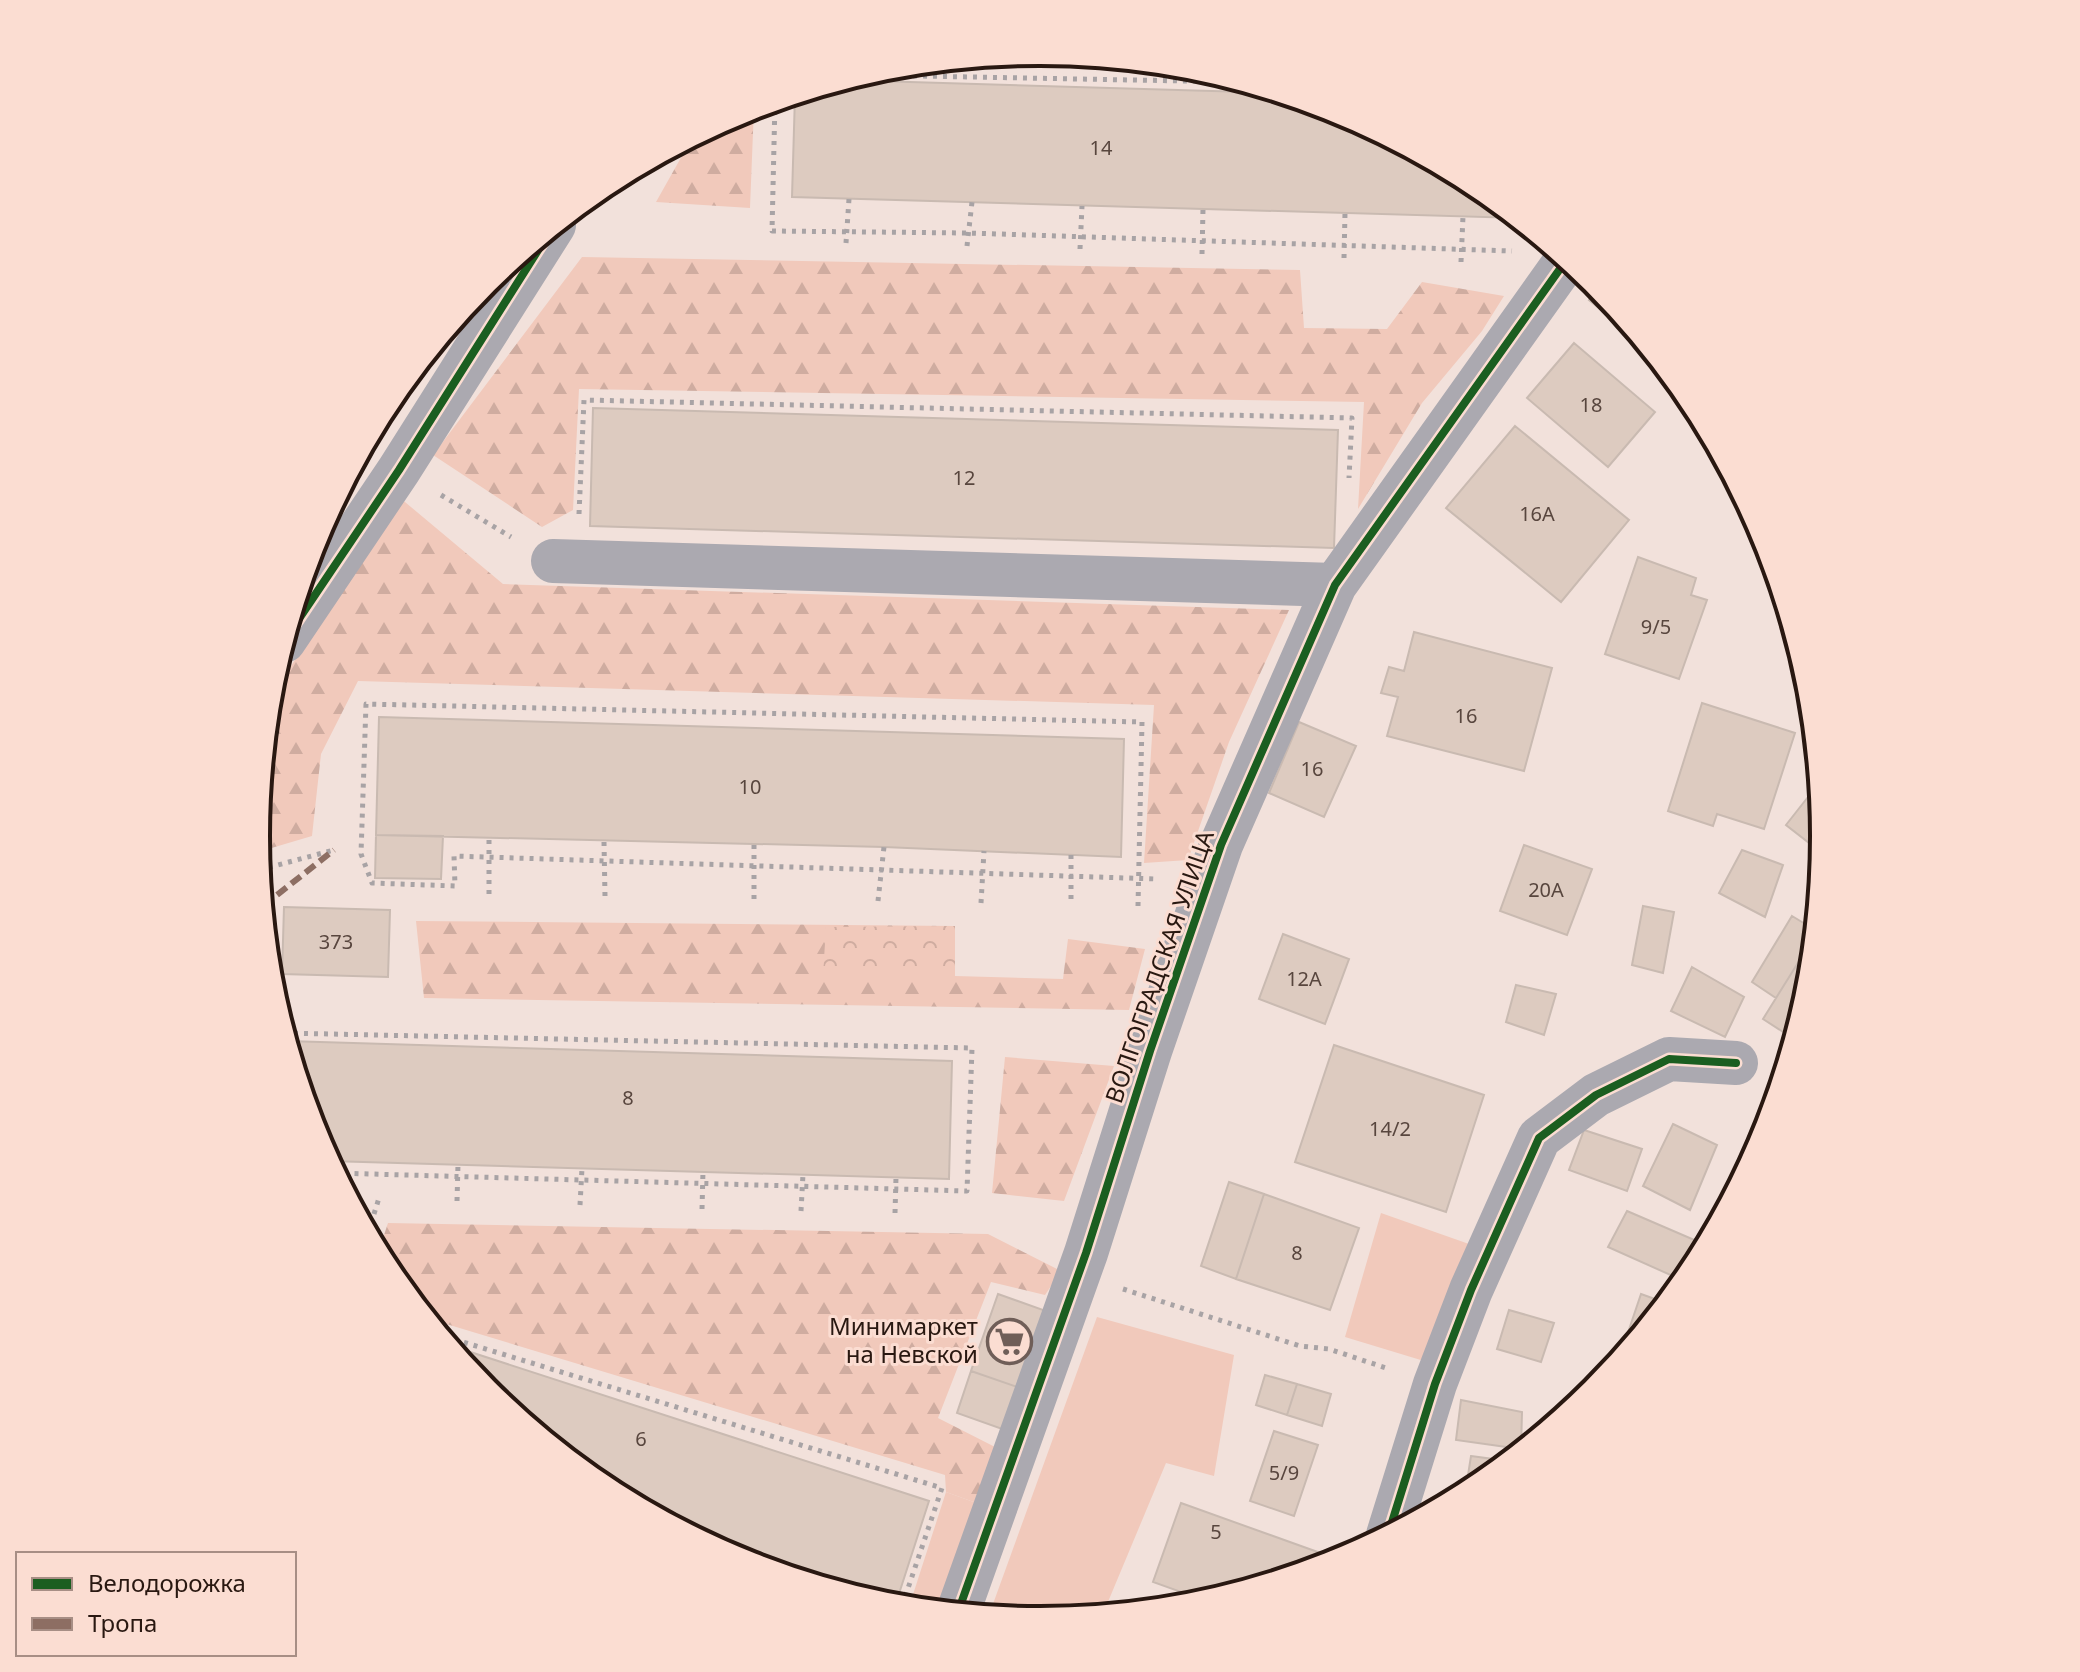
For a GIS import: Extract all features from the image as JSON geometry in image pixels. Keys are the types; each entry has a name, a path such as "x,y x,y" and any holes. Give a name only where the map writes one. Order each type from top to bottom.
{"street":[{"path":"304,612 399,470 527,262"},
{"name":"ВОЛГОГРАДСКАЯ УЛИЦА","path":"962,1601 1079,1275 1150,1051 1221,845 1335,585 1560,269"},
{"path":"553,561 1335,585"},
{"path":"1392,1521 1435,1384 1471,1290 1539,1138 1596,1095 1669,1059 1736,1063"}],"path":[{"path":"920,76 1190,81"},
{"path":"775,114 772,231 968,233 1519,251"},
{"path":"846,243 849,199"},
{"path":"967,246 972,202"},
{"path":"1080,249 1082,206"},
{"path":"1202,254 1203,209"},
{"path":"1344,258 1345,213"},
{"path":"1461,262 1463,216"},
{"path":"578,523 584,400 1352,418 1349,492"},
{"path":"399,470 553,561"},
{"path":"1138,906 1139,878 1142,722 366,704 361,854 372,883 455,886 454,856 1139,878"},
{"path":"489,839 489,894"},
{"path":"604,842 605,896"},
{"path":"754,844 754,899"},
{"path":"878,901 884,847"},
{"path":"271,867 334,850"},
{"path":"981,903 984,851"},
{"path":"1071,855 1071,905"},
{"path":"296,1033 972,1048 967,1191 348,1174"},
{"path":"457,1201 458,1164"},
{"path":"580,1205 582,1168"},
{"path":"702,1209 703,1171"},
{"path":"801,1211 803,1174"},
{"path":"895,1213 896,1177"},
{"path":"372,1220 379,1198"},
{"path":"1079,1275 1300,1346 1329,1349 1435,1384"},
{"path":"458,1341 942,1488 906,1594"}],"green space":[{"path":"753,122 750,208 656,202 683,154"},
{"path":"582,257 1300,270 1304,328 1387,329 1422,282 1504,296 1482,331 1422,403 1358,509 1364,402 579,389 573,510 542,527 433,455"},
{"path":"399,497 503,584 1289,610 1229,742 1188,860 1144,863 1154,705 358,681 321,754 312,836 270,848 277,735 289,670"},
{"path":"416,921 955,926 955,976 1063,979 1068,939 1145,949 1129,1010 424,998"},
{"path":"955,926 955,976 823,975 826,927"},
{"path":"1005,1057 1114,1066 1064,1201 992,1193"},
{"path":"1381,1213 1469,1244 1424,1361 1345,1337"},
{"path":"388,1223 988,1234 1061,1271 1045,1295 991,1282 938,1418 997,1448 982,1505 946,1492 945,1475 444,1323 383,1237"},
{"path":"1097,1317 1234,1355 1214,1476 1166,1463 1108,1602 1040,1606 993,1604"},
{"path":"946,1492 982,1505 945,1600 913,1595"}],"building":[{"path":"888,81 1238,92 1288,107 1381,145 1425,169 1498,217 792,197 795,106"},
{"path":"1574,343 1655,412 1608,467 1527,398"},
{"path":"593,408 1338,430 1334,548 590,526"},
{"path":"1515,426 1629,520 1561,602 1446,508"},
{"path":"1638,557 1696,578 1691,595 1707,600 1679,679 1605,654"},
{"path":"1414,632 1552,668 1524,771 1387,736 1398,697 1381,693 1389,667 1404,671"},
{"path":"1702,703 1795,733 1764,829 1717,814 1713,826 1668,811"},
{"path":"379,717 1124,739 1121,857 884,847 376,835"},
{"path":"1299,722 1356,746 1324,817 1269,793"},
{"path":"1808,796 1810,843 1786,825"},
{"path":"376,835 443,836 441,879 375,878"},
{"path":"1524,845 1592,869 1567,935 1500,911"},
{"path":"1742,850 1783,865 1765,917 1719,893"},
{"path":"1643,906 1674,912 1663,973 1632,965"},
{"path":"284,907 390,910 388,977 283,974"},
{"path":"1792,916 1804,924 1799,961 1776,998 1752,982"},
{"path":"1283,934 1349,959 1325,1024 1259,999"},
{"path":"1799,961 1784,1033 1763,1019"},
{"path":"1692,967 1744,997 1725,1037 1671,1011"},
{"path":"1516,985 1556,994 1544,1035 1506,1022"},
{"path":"298,1041 952,1061 949,1179 342,1161 311,1084"},
{"path":"1334,1045 1484,1095 1446,1212 1295,1162"},
{"path":"1673,1124 1717,1145 1690,1210 1643,1186"},
{"path":"1584,1130 1642,1149 1627,1191 1569,1170"},
{"path":"1229,1182 1264,1194 1236,1279 1201,1266"},
{"path":"1264,1194 1359,1228 1330,1310 1236,1279"},
{"path":"1627,1211 1695,1240 1672,1276 1608,1247"},
{"name":"Минимаркет на Невской","path":"998,1294 1046,1311 1020,1388 971,1371"},
{"path":"1641,1294 1655,1299 1651,1305 1628,1333"},
{"path":"1509,1310 1554,1323 1541,1362 1497,1349"},
{"path":"468,1351 929,1501 899,1593 792,1565 699,1527 612,1476 532,1415"},
{"path":"971,1371 1020,1388 1005,1430 957,1413"},
{"path":"1265,1375 1297,1384 1287,1415 1256,1405"},
{"path":"1297,1384 1331,1394 1322,1426 1287,1415"},
{"path":"1461,1400 1522,1412 1521,1437 1509,1447 1456,1440"},
{"path":"1274,1431 1318,1445 1294,1516 1250,1501"},
{"path":"1471,1456 1492,1459 1468,1476"},
{"path":"1181,1503 1320,1553 1239,1580 1190,1591 1182,1592 1153,1582"}],"marked path":[{"path":"273,898 334,850"}],"cycle path":[{"path":"304,612 399,470 536,254"},
{"path":"962,1601 1086,1253 1150,1051 1221,845 1335,585 1560,269"},
{"path":"1392,1521 1435,1384 1471,1290 1539,1138 1596,1095 1669,1059 1736,1063"}],"place":[{"name":"Минимаркет на Невской","path":"1009,1341"}]}
